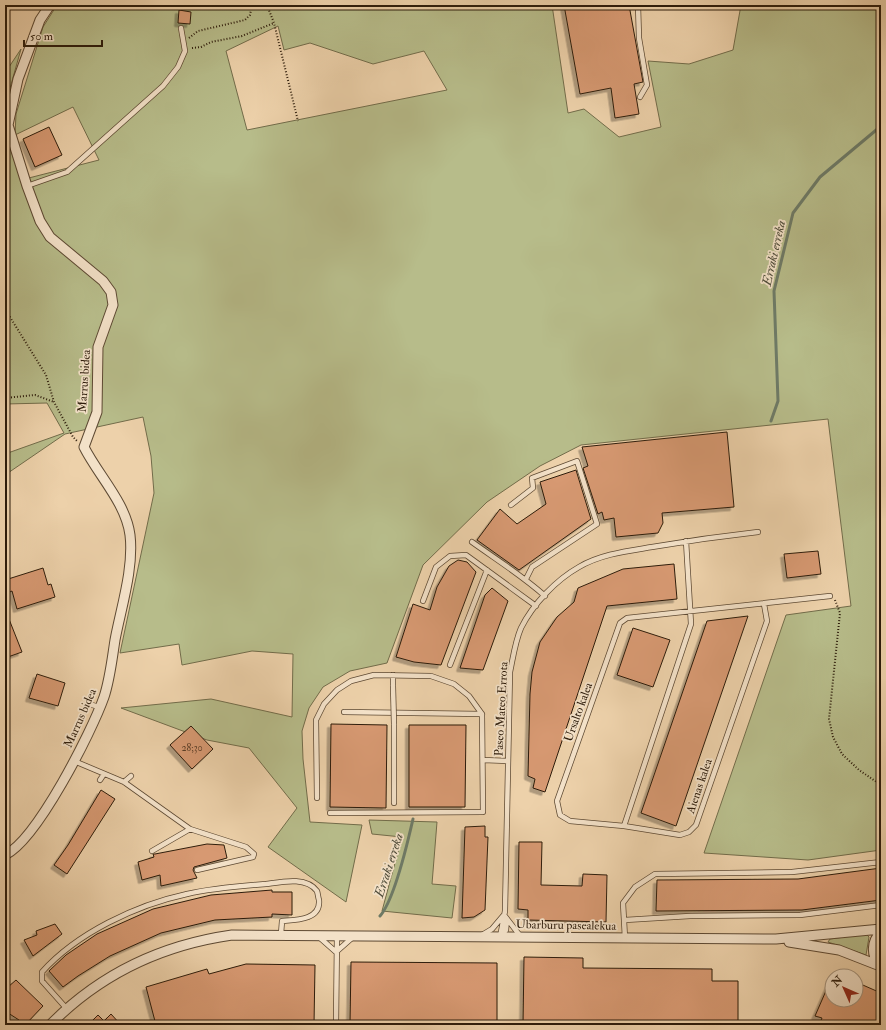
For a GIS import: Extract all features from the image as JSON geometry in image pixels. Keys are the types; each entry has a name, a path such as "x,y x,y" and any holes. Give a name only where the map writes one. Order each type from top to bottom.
{"street":[{"name":"Marrus bidea","path":"5,855 19,844 44,813 74,761 104,697 130,558 130,534 122,511 90,460 84,447 97,412 98,347 113,305 111,292 103,281 50,236 40,221 27,186 8,125 18,79 40,20 50,5"},
{"name":"Ubarburu pasealekua","path":"50,1025 106,979 157,953 214,937 250,934 317,934 776,939 881,931"},
{"path":"880,966 874,957 873,946 881,931"},
{"name":"Ubarburu pasealekua","path":"776,939 839,950 880,966"}],"lane":[{"path":"638,5 640,38 647,85 640,97"},
{"path":"27,186 67,172 163,86 178,67 185,51 181,28"},
{"path":"511,505 533,488 532,478 577,461 597,524 532,567 526,579"},
{"name":"Paseo Mateo Errota","path":"500,936 505,917 510,672 515,647 521,628 536,606 556,584 579,567 607,555 686,541 758,532"},
{"path":"624,826 691,624 686,541"},
{"path":"472,542 515,574 526,579 545,596"},
{"path":"423,601 436,567 450,556 466,555 536,606"},
{"path":"450,665 488,570"},
{"name":"Ursalto kalea","path":"624,826 570,821 560,815 557,801 620,623 627,618 830,596"},
{"name":"Aienas kalea","path":"624,826 680,835 689,832 696,824 767,620 764,604"},
{"path":"317,798 316,720 324,704 337,690 351,681 374,675 431,676 454,684 469,696 482,714 483,812 330,813"},
{"path":"393,675 394,803"},
{"path":"89,704 99,707"},
{"path":"344,712 482,714"},
{"path":"483,760 508,761"},
{"path":"74,761 124,782 190,829 246,847 254,854 253,857 245,860 197,870"},
{"path":"100,780 104,774"},
{"path":"124,782 131,776"},
{"path":"152,851 190,829"},
{"path":"625,938 623,903 635,887 655,874 792,872 881,862"},
{"path":"68,1009 42,981 42,972 56,956 105,925 132,912 186,894 223,888 296,881 310,884 318,892 319,905 315,914 301,919 282,920 282,934"},
{"path":"624,920 690,916 800,915 881,905"},
{"path":"480,936 492,929 505,917 521,937"},
{"path":"317,934 336,952"},
{"path":"336,1025 337,935"},
{"path":"336,952 355,935"}],"path":[{"path":"252,5 250,15 245,20 198,31 184,42 191,48 201,47 211,42 242,36 274,23"},
{"path":"267,5 274,23 298,121"},
{"path":"5,309 46,375 54,402 73,437 84,447"},
{"path":"5,398 35,395 54,402"},
{"path":"830,596 837,601 840,613 829,719 833,737 842,754 859,770 881,785"}],"green space":[{"path":"57,5 552,5 568,113 584,109 619,137 661,127 648,61 689,64 733,50 741,5 881,5 881,850 808,860 704,853 786,615 851,606 828,419 581,445 540,466 487,502 423,565 387,663 350,671 323,687 309,708 302,731 303,759 310,822 362,825 346,902 268,847 297,808 249,748 207,740 121,708 211,699 292,717 293,654 252,651 182,665 179,644 120,653 154,493 151,456 143,417 65,434 5,475 5,454 64,433 47,403 5,404 5,133 21,180 99,160 73,107 15,135 16,114 43,27","holes":["278,26 284,50 310,43 373,64 424,51 447,90 247,130 226,51"]},
{"path":"21,49 5,106 5,73"},
{"path":"369,820 437,822 432,884 456,886 452,918 382,911 402,837 372,834"},
{"path":"866,934 869,937 866,955 828,942 830,939"}],"building":[{"path":"564,5 629,5 643,82 634,84 639,114 615,118 611,88 580,94"},
{"path":"179,10 191,12 190,24 178,23"},
{"path":"49,127 62,155 35,167 23,139"},
{"path":"727,432 734,507 662,513 663,523 658,533 616,537 614,518 604,520 602,512 598,514 583,468 588,466 582,447"},
{"path":"576,470 591,519 519,570 477,540 500,509 517,524 546,504 540,482"},
{"path":"818,551 821,574 787,578 784,554"},
{"path":"458,560 467,562 476,572 441,665 414,662 396,657 413,604 430,610 437,587 449,566"},
{"path":"674,564 677,599 607,606 545,792 533,788 535,779 528,776 530,694 532,672 540,642 557,617 574,602 578,588 623,569"},
{"path":"43,568 48,585 51,584 55,597 17,609 12,591 5,594 5,580"},
{"path":"492,588 508,601 483,670 460,668 485,595"},
{"path":"5,609 22,652 5,658"},
{"path":"748,616 676,826 641,813 707,621"},
{"path":"633,628 670,640 653,687 617,675"},
{"path":"37,674 65,683 58,706 29,698"},
{"path":"331,724 387,725 386,808 330,807"},
{"path":"409,725 466,725 465,807 409,807"},
{"path":"191,726 213,749 192,769 170,745"},
{"path":"101,790 115,799 67,874 54,865 68,845"},
{"path":"485,826 485,837 488,837 485,910 474,917 462,918 465,827"},
{"path":"519,842 542,842 541,885 582,886 583,874 607,875 606,922 528,920 528,910 518,909"},
{"path":"207,844 224,845 227,858 194,867 193,870 197,878 161,886 160,875 142,880 138,862 154,857 153,854"},
{"path":"881,868 881,900 802,910 656,911 657,880 798,879"},
{"path":"272,890 272,892 292,892 292,915 272,914 272,917 215,920 161,933 110,956 63,987 49,971 66,955 97,934 153,909 211,895"},
{"path":"55,924 62,934 33,956 24,940 37,935 36,931"},
{"path":"524,957 583,958 583,968 712,969 712,981 738,981 738,1025 523,1025"},
{"path":"351,962 497,963 497,1025 350,1024"},
{"path":"246,964 315,965 314,1025 255,1023 254,1025 156,1025 146,987 207,969 209,974"},
{"path":"16,980 43,1006 25,1025 15,1025 19,1020 5,1011 5,988"},
{"path":"864,986 881,993 881,1025 819,1025 822,1018 815,1016 824,995 824,1008 864,1008"},
{"path":"111,1014 121,1025 88,1025 98,1015 104,1021"}],"waterway":[{"name":"Erraki erreka","path":"771,421 778,401 774,291 793,213 820,177 881,126"},
{"name":"Erraki erreka","path":"380,916 395,884 413,819"}]}
